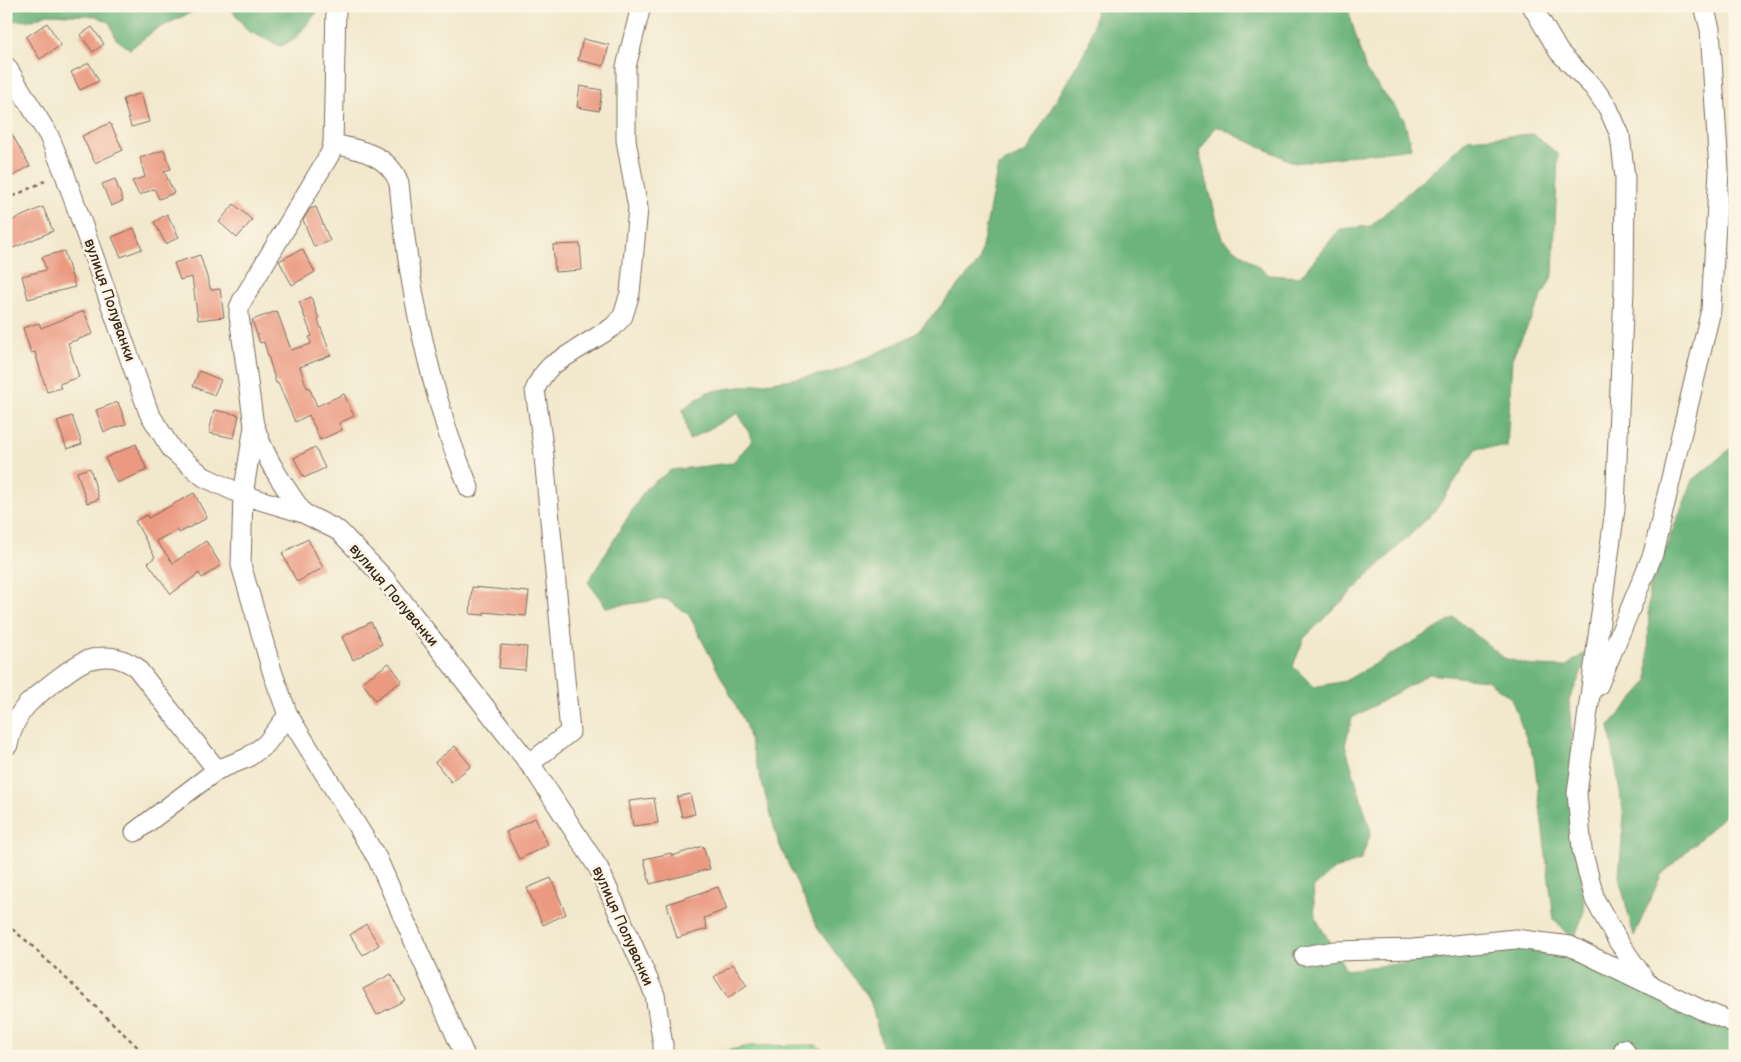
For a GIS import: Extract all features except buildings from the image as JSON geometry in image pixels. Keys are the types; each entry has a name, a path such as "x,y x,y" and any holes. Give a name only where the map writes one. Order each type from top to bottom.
{"street":[{"path":"303,513 267,457 254,426 239,308 330,154 333,144 336,6"},
{"path":"528,764 570,732 543,446 535,390 543,373 552,365 614,327 620,321 630,294 638,208 626,140 626,67 641,6"},
{"path":"1532,6 1559,52 1594,88 1608,108 1620,135 1625,178 1624,290 1615,509 1577,793 1582,850 1595,900 1618,941 1647,983"},
{"path":"1586,716 1653,554 1711,310 1719,170 1710,29 1704,6"},
{"name":"вулиця Полуванки","path":"6,66 49,136 64,172 149,413 172,450 204,477 244,494 303,513 339,530 385,579 528,764 599,869 654,995 663,1045 663,1056"},
{"path":"333,144 363,150 392,168 396,176 399,184 408,273 422,336 445,425 469,488"},
{"path":"254,426 244,494 241,565 272,674 288,716 377,858 465,1056"},
{"path":"8,744 12,728 26,707 65,674 87,660 111,657 123,659 136,667 217,770"},
{"path":"135,832 217,770 247,758 266,744 288,716"},
{"path":"1304,956 1335,951 1413,949 1516,939 1570,946 1704,1011 1735,1023"}],"path":[{"path":"6,200 64,172"},
{"path":"6,924 29,942 147,1056"}],"green space":[{"path":"6,6 204,6 155,30 130,49 116,39 110,23 96,16 47,14 33,20 6,21"},
{"path":"229,6 318,6 317,12 294,40 280,46 248,31"},
{"path":"1097,6 1347,6 1366,71 1404,119 1411,148 1295,163 1216,126 1199,152 1222,239 1269,275 1300,277 1340,229 1371,226 1468,139 1533,134 1558,154 1553,274 1512,358 1507,447 1477,448 1435,511 1304,638 1293,666 1314,687 1345,681 1455,618 1504,658 1533,666 1565,667 1593,647 1569,700 1584,911 1574,941 1554,920 1534,758 1511,698 1487,680 1429,674 1352,718 1345,745 1371,832 1361,860 1334,869 1313,888 1315,917 1346,970 1554,945 1735,1030 1735,1056 885,1056 870,1000 818,929 779,844 745,723 689,615 666,599 606,607 588,582 646,488 671,470 732,463 753,440 738,413 689,440 683,409 707,392 831,373 917,333 979,262 998,166 1026,152 1089,44"},
{"path":"1735,445 1735,806 1661,875 1634,936 1619,877 1624,816 1609,726 1648,682 1649,589 1693,480"},
{"path":"816,1045 831,1056 703,1056 750,1046"}]}
